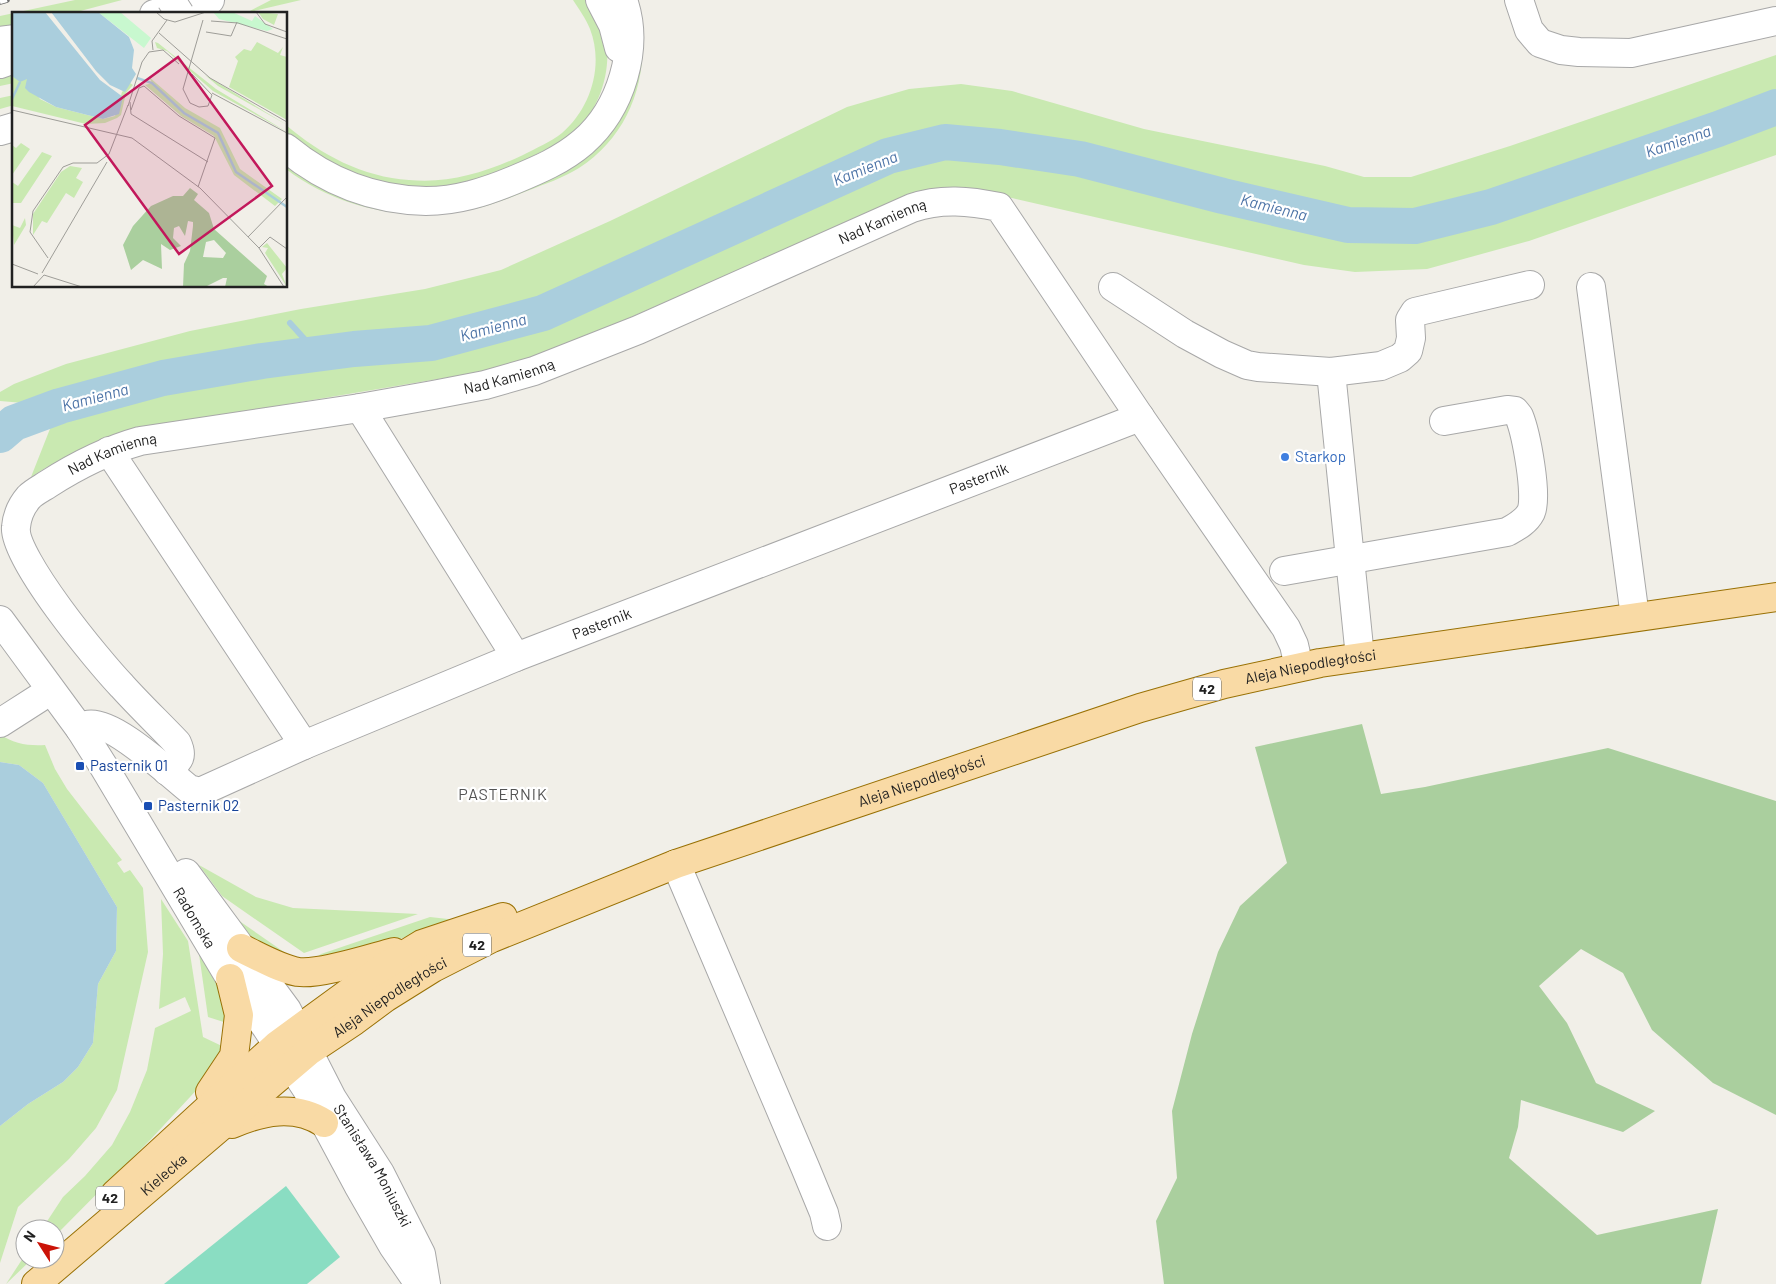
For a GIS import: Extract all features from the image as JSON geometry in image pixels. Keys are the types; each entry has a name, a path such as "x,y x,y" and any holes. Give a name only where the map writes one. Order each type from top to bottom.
{"main road":[{"name":"Aleja Niepodległości","path":"294,1048 381,969 422,944 483,923 668,867 1140,708 1224,684 1299,667 1776,597"},
{"name":"Aleja Niepodległości","path":"294,1048 354,1021 385,998 441,964 492,938 668,867"},
{"path":"241,948 278,966 299,972 311,972 357,962 422,944"},
{"path":"166,1147 216,1085 234,1056 239,1015 230,978"},
{"name":"Kielecka","path":"36,1284 219,1129 294,1048"},
{"name":"Kielecka","path":"65,1241 166,1147 294,1048"},
{"path":"219,1129 261,1114 278,1112 306,1113 324,1123"},
{"path":"18,1284 34,1269"}],"street":[{"path":"171,0 179,12"},
{"path":"162,12 210,0"},
{"path":"600,0 613,25 622,66 622,79"},
{"path":"288,150 314,169 351,187 371,194 400,199 428,201 470,196 490,190 543,168 570,152 595,129 607,113 616,96 627,65 630,42 630,24 623,0"},
{"path":"1519,0 1530,30 1540,43 1561,50 1579,52 1631,53 1776,21"},
{"name":"Nad Kamienną","path":"167,771 179,760 180,750 177,743 110,673 38,579 19,544 16,533 17,521 24,504 30,496 60,476 121,446 159,437 360,408 485,385 534,371 638,330 919,205 965,201 1000,206 1140,417"},
{"path":"1112,287 1185,334 1234,360 1258,367 1331,372 1381,366 1400,358 1408,351 1411,338 1410,320 1415,312 1530,284"},
{"path":"1591,287 1635,617"},
{"path":"1331,372 1360,657"},
{"path":"360,408 516,657"},
{"path":"1284,572 1507,532 1521,524 1530,514 1534,503 1533,482 1520,420 1515,412 1507,410 1444,421"},
{"path":"1140,417 1286,628 1294,645 1299,667"},
{"name":"Pasternik","path":"80,729 86,725 93,725 113,730 189,789 200,792 304,745 516,657 1140,417"},
{"path":"109,451 304,745"},
{"name":"Radomska","path":"0,620 80,729 230,978 266,1026 294,1048"},
{"path":"0,723 39,698"},
{"name":"Radomska","path":"104,767 140,812 287,1010 294,1048"},
{"path":"668,867 805,1167 824,1213 827,1226"},
{"name":"Stanisława Moniuszki","path":"294,1048 324,1123 393,1246 420,1284"},
{"name":"Stanisława Moniuszki","path":"294,1048 332,1098 380,1174 422,1254 426,1284"}],"green space":[{"path":"75,0 122,0 77,12 19,12"},
{"path":"271,0 301,0 250,12 248,12"},
{"path":"573,0 590,0 603,26 605,35 607,48 606,74 598,100 584,123 575,132 559,143 490,175 462,183 440,186 396,184 374,180 333,164 288,134 288,127 314,146 343,163 392,178 424,181 439,180 468,175 496,167 558,136 572,123 581,111 592,85 596,57 590,29"},
{"path":"12,13 12,28 0,31 0,16"},
{"path":"642,30 643,50 637,90 621,126 609,142 595,156 573,172 502,201 458,212 413,214 390,212 368,208 325,193 288,170 288,166 338,195 550,178 566,170 593,151 616,127 632,97 640,62"},
{"path":"1776,55 1776,155 1529,241 1427,269 1355,272 1304,265 1012,198 949,193 912,198 877,208 832,230 548,353 486,371 193,420 89,448 47,467 31,477 59,406 0,401 0,392 14,384 66,364 190,331 301,309 425,289 501,270 610,221 847,107 909,89 961,84 1012,91 1144,129 1325,166 1364,177 1411,177 1510,146"},
{"path":"12,73 12,83 0,86 0,76"},
{"path":"12,95 12,106 0,109 0,98"},
{"path":"1362,724 1381,794 1425,787 1608,748 1776,801 1776,1115 1713,1083 1652,1030 1623,973 1581,949 1539,986 1567,1023 1596,1083 1655,1111 1623,1132 1521,1100 1518,1127 1509,1158 1597,1235 1718,1209 1701,1284 1164,1284 1156,1221 1177,1178 1172,1111 1192,1034 1218,952 1240,906 1287,863 1255,747"},
{"path":"0,734 21,744 45,745 55,769 67,789 122,860 117,863 124,873 130,870 143,888 148,952 117,1090 96,1128 69,1159 18,1207 0,1263 0,1126 28,1104 63,1082 78,1067 93,1043 98,984 116,951 117,907 43,783 19,765 0,762"},
{"path":"199,865 256,897 293,908 418,914 304,953 222,896"},
{"path":"161,899 188,941 203,1037 224,1047 203,1083 65,1226 65,1219 49,1219 63,1197 85,1176 112,1145 130,1112 147,1070 155,1028 191,1011 185,997 159,1009 163,954"},
{"path":"430,917 457,920 381,945 319,962 317,957 321,954"},
{"path":"235,918 297,961 276,957 244,933"},
{"path":"198,947 219,987 230,1024 208,1017"},
{"path":"286,1186 340,1257 307,1284 164,1284"},
{"path":"16,1269 22,1269 6,1284"}],"water":[{"path":"0,762 19,765 43,783 117,907 116,951 98,984 93,1043 78,1067 63,1082 28,1104 0,1126"}],"waterway":[{"name":"Kamienna","path":"0,435 14,423 60,406 163,378 262,361 354,349 431,343 543,313 888,156 945,142 1000,147 1080,159 1223,196 1348,225 1415,226 1491,207 1718,129 1776,107"},
{"path":"290,323 318,354"}],"railway":[{"path":"0,2 7,0"}],"place":[{"name":"Starkop","path":"1285,457"},
{"name":"Pasternik 01","path":"80,766"},
{"name":"Pasternik 02","path":"148,806"}],"district":[{"name":"PASTERNIK","path":"503,794"}]}
